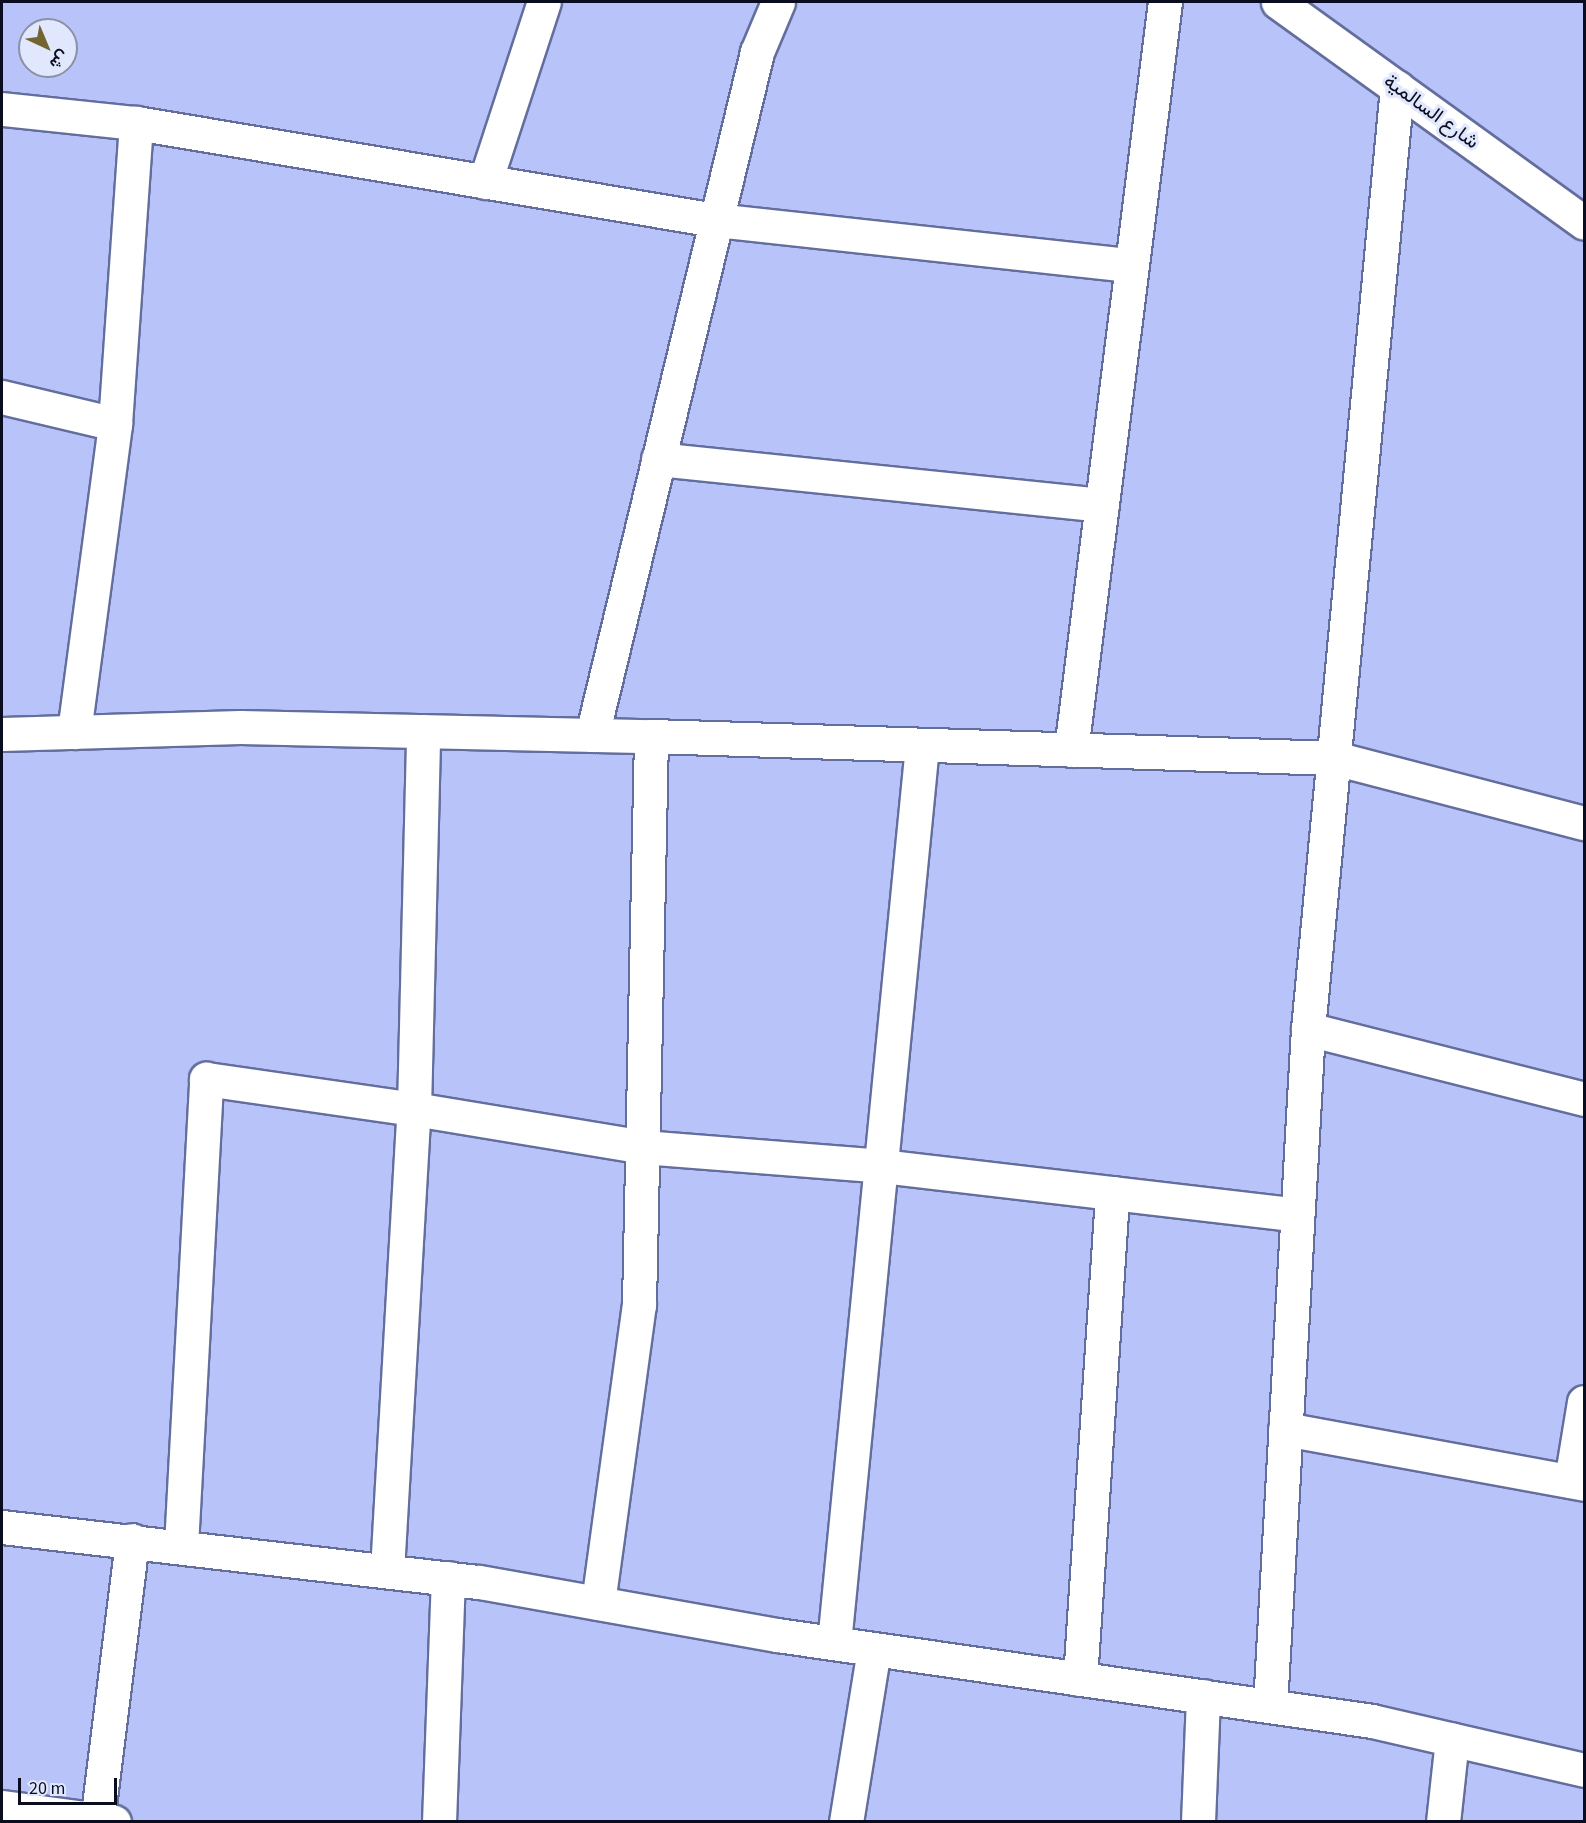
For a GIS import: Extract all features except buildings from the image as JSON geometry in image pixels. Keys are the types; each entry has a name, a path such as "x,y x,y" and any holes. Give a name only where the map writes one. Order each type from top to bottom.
{"street":[{"path":"485,182 544,2"},
{"path":"592,735 757,52 778,2"},
{"path":"1071,750 1165,2"},
{"name":"شارع السالمية","path":"1278,2 1584,223"},
{"path":"1270,1706 1308,1029 1396,87"},
{"path":"2,109 136,123 715,220 1132,265"},
{"path":"74,732 115,424 136,123"},
{"path":"2,397 115,424"},
{"path":"658,459 1102,506"},
{"path":"2,734 240,727 651,736 1334,758 1584,823"},
{"path":"387,1571 414,1109 423,731"},
{"path":"598,1603 639,1305 651,736"},
{"path":"834,1643 922,745"},
{"path":"1308,1029 1584,1099"},
{"path":"181,1546 206,1080 414,1109 643,1147 882,1166 1297,1215"},
{"path":"1080,1679 1112,1193"},
{"path":"1285,1429 1578,1483 1584,1402"},
{"path":"2,1527 132,1540 448,1578 874,1650 1372,1721 1584,1770"},
{"path":"2,1807 103,1821 132,1540"},
{"path":"439,1821 448,1578"},
{"path":"846,1821 874,1650"},
{"path":"1198,1821 1203,1696"},
{"path":"1443,1821 1452,1739"}]}
